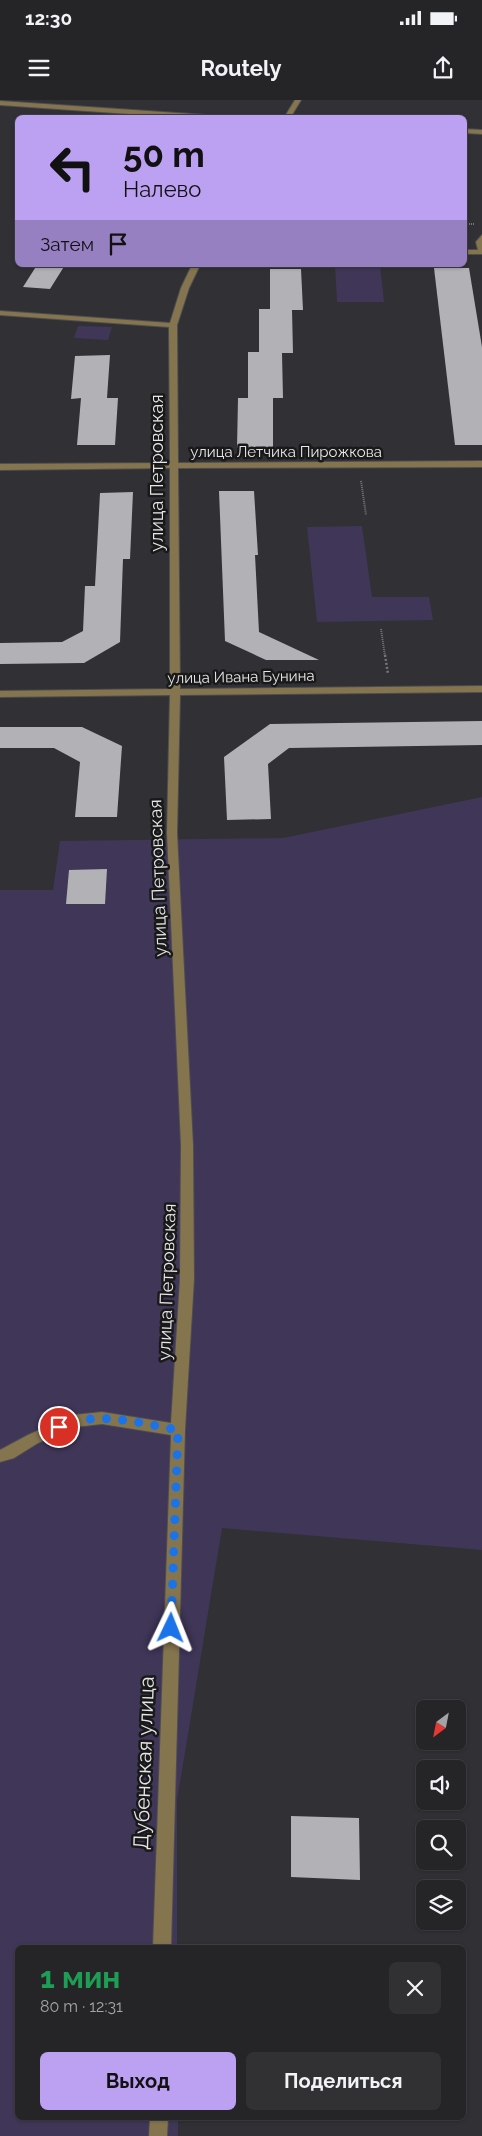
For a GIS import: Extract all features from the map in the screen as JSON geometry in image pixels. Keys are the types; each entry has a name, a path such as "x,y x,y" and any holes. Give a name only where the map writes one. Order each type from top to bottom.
{"street":[{"path":"289,115 298,100"},
{"path":"0,103 178,115"},
{"path":"467,131 482,132"},
{"path":"467,252 482,251 479,242 482,237"},
{"name":"улица Петровская","path":"178,1430 187,1279 187,1145 172,833 176,663 173,325 185,288 195,267"},
{"path":"0,313 173,325"},
{"name":"улица Летчика Пирожкова","path":"0,467 482,464"},
{"name":"улица Ивана Бунина","path":"0,694 482,689"},
{"path":"0,1456 9,1454 33,1439 73,1421 102,1418 178,1430"},
{"name":"Дубенская улица","path":"162,1945 178,1430"},
{"path":"158,2120 158,2136"}],"path":[{"path":"359,466 366,515"},
{"path":"381,629 390,690"}],"shaded area":[{"path":"335,267 380,267 384,302 337,302"},
{"path":"78,326 112,327 108,340 74,338"},
{"path":"362,526 372,597 429,597 433,620 317,622 307,527"},
{"path":"482,797 482,1550 222,1528 177,1801 177,1945 15,1945 15,2120 178,2120 178,2136 0,2136 0,890 53,890 60,841 283,838"}],"building":[{"path":"36,267 64,267 50,289 23,287"},
{"path":"434,268 469,268 482,347 482,445 455,445"},
{"path":"270,269 301,269 303,310 292,310 293,353 282,353 283,398 273,398 273,448 237,448 238,398 248,398 248,352 259,352 259,309 270,309"},
{"path":"110,355 107,398 118,398 115,445 77,445 81,398 71,399 75,356"},
{"path":"219,491 254,491 258,555 255,555 259,632 319,660 266,660 225,641"},
{"path":"133,492 130,559 123,559 120,642 84,663 0,664 0,643 62,642 83,631 85,586 95,586 100,493"},
{"path":"482,721 482,745 289,748 268,764 271,819 227,820 224,757 270,724"},
{"path":"0,727 82,727 122,746 117,817 75,817 80,762 54,748 0,748"},
{"path":"107,869 105,904 66,904 69,870"},
{"path":"291,1816 359,1818 360,1880 291,1877"}],"route":[{"path":"59,1427 73,1421 102,1418 178,1430 171,1628"}]}
